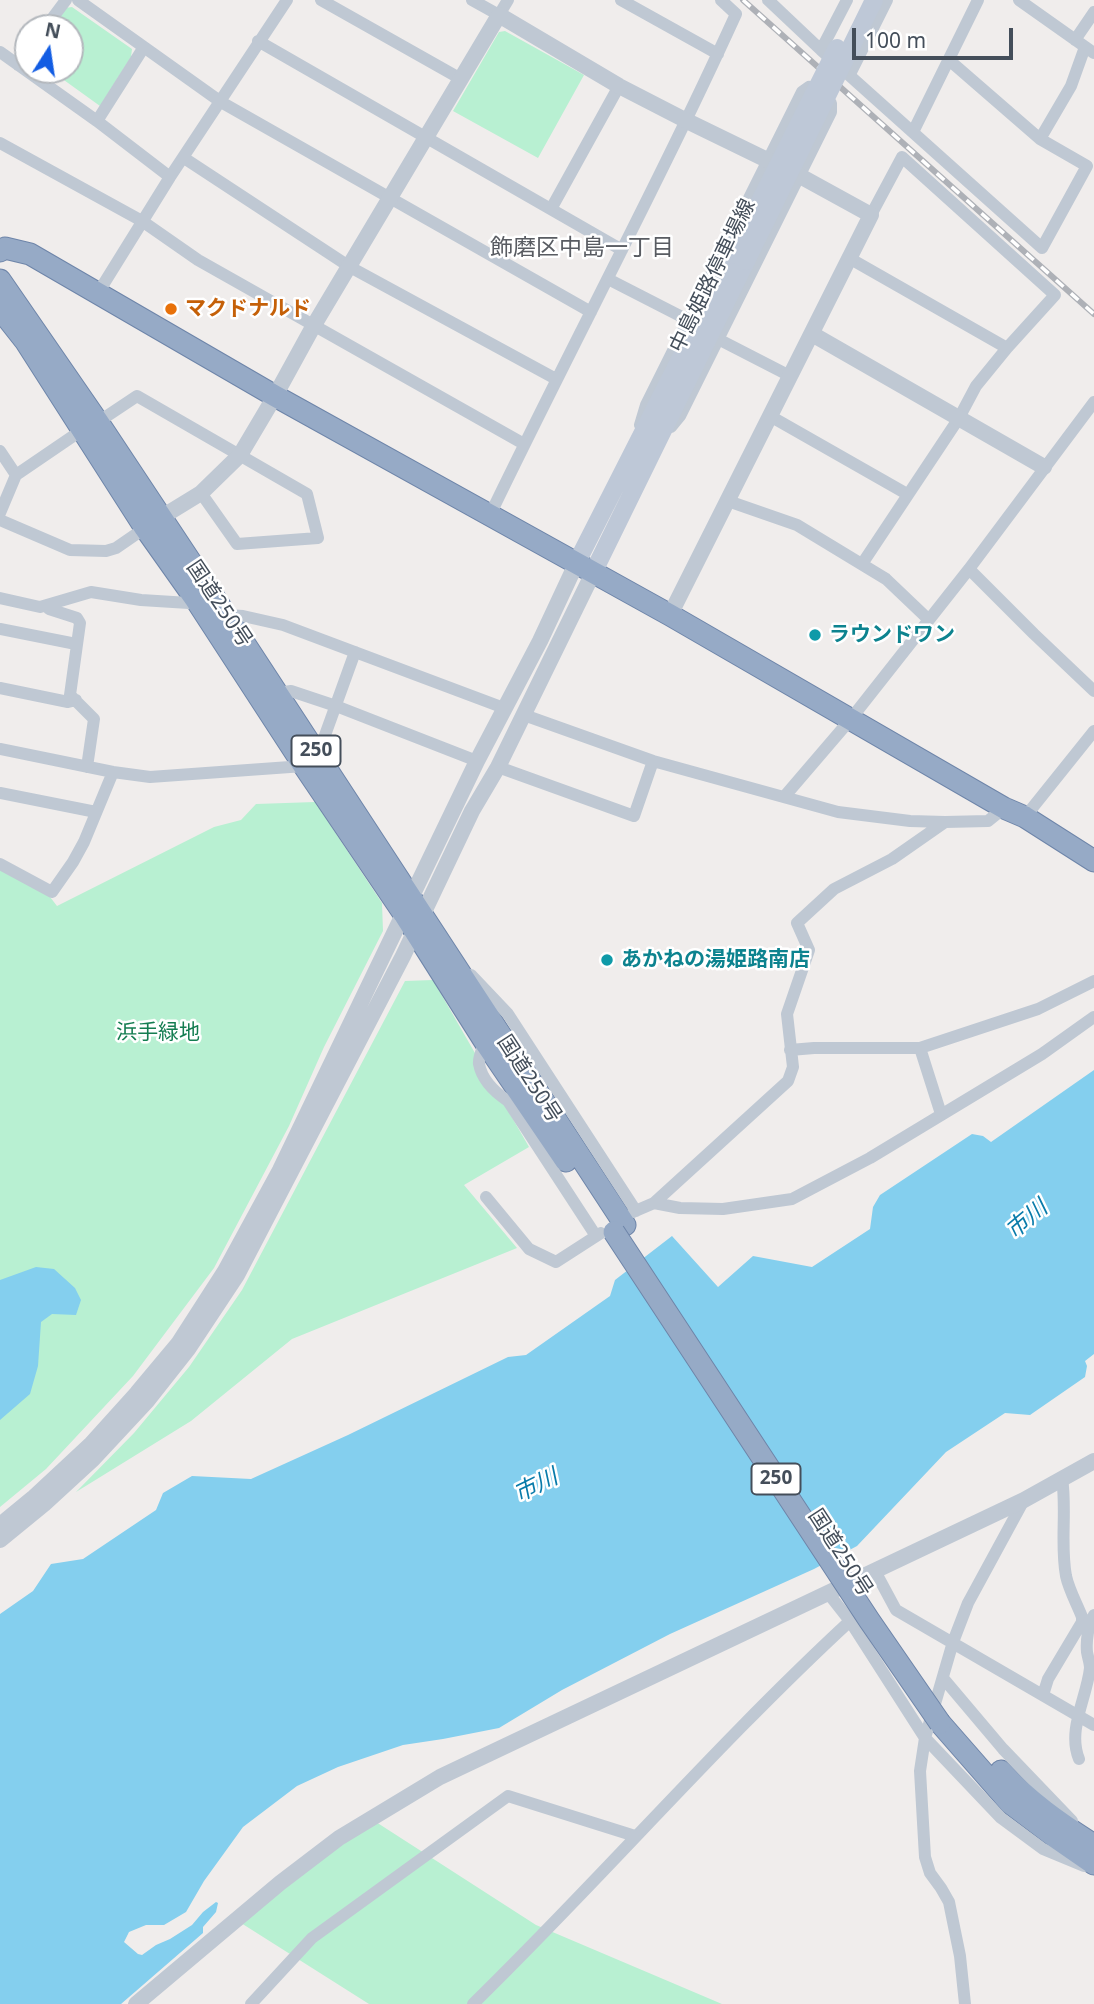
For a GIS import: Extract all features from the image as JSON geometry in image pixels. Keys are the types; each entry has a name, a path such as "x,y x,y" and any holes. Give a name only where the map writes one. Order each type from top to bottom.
{"highway":[{"path":"0,251 5,248 30,254 275,396 670,615 1004,808 1025,817 1094,861"},
{"name":"国道250号","path":"0,280 153,523 195,600 309,757 413,915 485,1041 618,1225 861,1585 943,1716 1010,1802 1094,1864"},
{"name":"国道250号","path":"0,309 90,426"},
{"name":"国道250号","path":"153,523 226,615 278,693 309,757"},
{"name":"国道250号","path":"413,915 456,966 618,1225"},
{"name":"国道250号","path":"943,1716 1017,1788 1056,1821 1094,1844"}],"main road":[{"name":"中島姫路停車場線","path":"584,568 654,448 861,0"},
{"name":"中島姫路停車場線","path":"584,568 635,446 740,258 874,0"}],"street":[{"path":"78,0 221,103 591,312"},
{"path":"98,293 170,177 287,0"},
{"path":"321,0 461,79"},
{"path":"472,0 619,86 769,160 870,215"},
{"path":"0,520 70,550 106,551 116,548 201,493 240,455 314,325 508,0"},
{"path":"621,0 718,54"},
{"path":"490,514 687,121 736,14 721,0"},
{"path":"768,0 1042,248 1087,166 1040,139 949,60"},
{"path":"821,50 847,0"},
{"path":"850,74 887,0"},
{"path":"913,132 978,0"},
{"path":"1019,0 1036,5 1084,47"},
{"path":"1040,139 1071,86 1094,12"},
{"path":"258,41 622,250"},
{"path":"97,121 144,47"},
{"path":"45,84 170,177"},
{"path":"551,209 619,86"},
{"path":"635,446 646,405 802,92 809,87 831,103 831,112 680,416 654,448"},
{"path":"0,142 142,221 198,260 524,444"},
{"path":"670,615 901,157 1055,295 976,386 959,418 862,564"},
{"path":"184,158 350,268 556,379"},
{"path":"849,258 1007,348"},
{"path":"608,279 688,320"},
{"path":"812,334 1044,467"},
{"path":"718,339 790,376"},
{"path":"0,513 16,475 137,396 307,494 318,538 237,544 201,493"},
{"path":"785,797 850,720 969,569 1094,402"},
{"path":"770,416 906,494"},
{"path":"0,451 16,475"},
{"path":"728,501 797,525 886,579 928,619"},
{"path":"413,915 478,761 504,708 584,568"},
{"path":"0,1541 93,1459 147,1401 188,1349 239,1259 413,915 498,767 524,715 584,568"},
{"path":"969,569 1094,691"},
{"path":"0,598 40,607 91,592 165,602 189,603 195,600"},
{"path":"48,605 49,609 77,618 80,623 70,695 94,719 87,767"},
{"path":"226,615 283,625 504,708"},
{"path":"0,629 76,644"},
{"path":"0,749 150,778 309,757 324,738 355,652"},
{"path":"0,688 68,702 76,700"},
{"path":"278,693 291,691 336,706 478,761"},
{"path":"524,715 653,761 838,812 911,821 988,821 1004,808"},
{"path":"1025,817 1094,731"},
{"path":"498,767 634,816 653,761"},
{"path":"0,864 52,892 73,862 113,772"},
{"path":"0,793 96,811"},
{"path":"486,1198 529,1249 556,1262 654,1203 788,1082 793,1067 786,1014 809,950 797,923 834,889 892,859 945,822"},
{"path":"790,1050 920,1048 1038,1009 1094,981"},
{"path":"654,1203 680,1208 723,1209 792,1199 870,1158 1042,1055 1094,1017"},
{"path":"920,1048 941,1114"},
{"path":"0,1525 90,1444 136,1393 178,1344 239,1259"},
{"path":"136,2004 280,1883 339,1838 440,1777 1024,1500 1094,1461"},
{"path":"1043,1695 1048,1679 1082,1622 1066,1579 1062,1478"},
{"path":"965,2004 960,1956 949,1902 930,1872 925,1857 920,1771 925,1738 953,1642 968,1603 1024,1500"},
{"path":"875,1571 896,1610 1094,1725"},
{"path":"828,1593 850,1622 925,1738 1001,1818 1044,1849 1094,1870"},
{"path":"1079,1759 1075,1741 1090,1665 1087,1649 1089,1625 1094,1615"},
{"path":"473,2004 807,1661 850,1622"},
{"path":"943,1678 1003,1749 1094,1844"},
{"path":"251,2004 312,1938 508,1797 635,1836"}],"green space":[{"path":"72,7 82,14 60,14 65,8"},
{"path":"84,15 132,49 131,57 100,106 69,84 84,84"},
{"path":"505,31 584,75 538,158 453,111 499,32"},
{"name":"浜手緑地","path":"315,802 382,903 383,931 324,1047 289,1126 214,1268 133,1376 46,1469 0,1507 0,869 47,893 57,906 214,827 241,820 256,804"},
{"path":"433,980 529,1147 464,1185 517,1248 292,1339 191,1421 76,1492 134,1433 189,1367 242,1290 405,981"},
{"path":"376,1822 536,1925 722,2004 369,2004 241,1923 321,1859"}],"water":[{"name":"市川","path":"1094,1070 1094,1354 1085,1361 1085,1377 1030,1415 1005,1413 946,1452 857,1546 814,1569 670,1634 562,1690 499,1728 403,1745 338,1767 297,1786 243,1827 204,1881 186,1912 164,1925 146,1925 129,1932 124,1942 142,1955 192,1925 203,1912 218,1903 216,1912 203,1927 203,1933 121,2004 0,2004 0,1614 33,1591 51,1564 83,1559 156,1510 163,1493 192,1476 251,1479 508,1357 526,1355 610,1296 615,1280 672,1236 718,1287 753,1256 812,1267 870,1229 873,1207 880,1195 972,1134 983,1136 991,1142"},
{"path":"36,1267 54,1269 75,1288 81,1300 76,1315 52,1314 41,1322 38,1366 30,1394 0,1420 0,1280"}],"railway":[{"path":"743,0 1094,314"}],"place":[{"name":"マクドナルド","path":"171,309"},
{"name":"ラウンドワン","path":"815,635"},
{"name":"あかねの湯姫路南店","path":"607,960"}],"district":[{"name":"飾磨区中島一丁目","path":"582,248"}]}
